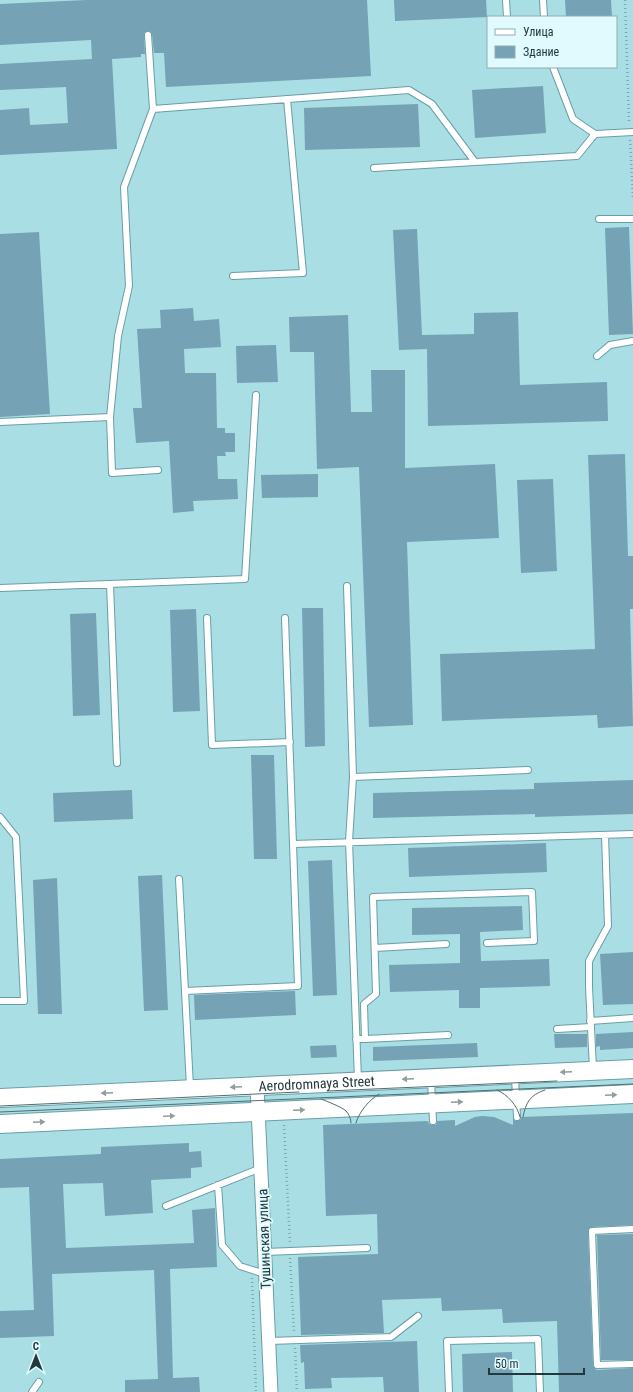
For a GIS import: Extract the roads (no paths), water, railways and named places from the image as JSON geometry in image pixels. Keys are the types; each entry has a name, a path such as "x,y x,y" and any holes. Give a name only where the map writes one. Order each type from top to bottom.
{"main road":[{"name":"Aerodromnaya Street","path":"0,1098 633,1069"},
{"name":"Aerodromnaya Street","path":"0,1124 258,1112 432,1112 516,1108 633,1094"}],"street":[{"name":"Тушинская улица","path":"257,1086 271,1392"}],"lane":[{"path":"506,0 507,16"},
{"path":"544,0 544,16"},
{"path":"148,35 153,109 124,187 129,286 118,336 110,417 112,472 158,470"},
{"path":"553,68 573,119 595,134 631,132"},
{"path":"153,109 409,90 432,104 475,162"},
{"path":"234,276 303,273 287,99"},
{"path":"374,168 577,156 595,134"},
{"path":"599,218 633,219"},
{"path":"597,356 610,345 633,341"},
{"path":"0,588 245,579 256,395"},
{"path":"0,422 110,417"},
{"path":"110,584 117,763"},
{"path":"347,586 353,777 349,841 358,1081"},
{"path":"207,618 212,745 290,742"},
{"path":"185,991 298,986 285,618"},
{"path":"353,777 528,770"},
{"path":"0,817 16,838 24,1001 0,1001"},
{"path":"293,844 349,841 633,834"},
{"path":"593,1070 588,987 589,961 608,926 605,835"},
{"path":"179,879 190,1089"},
{"path":"365,1039 364,1004 376,994 373,897 532,892 534,941 487,943"},
{"path":"374,948 446,944"},
{"path":"590,1021 633,1018"},
{"path":"556,1029 591,1028"},
{"path":"356,1039 448,1035"},
{"path":"515,1074 516,1108"},
{"path":"431,1078 432,1112"},
{"path":"166,1206 261,1168"},
{"path":"218,1185 222,1245 240,1266 266,1274"},
{"path":"633,1229 592,1231 597,1366 633,1364"},
{"path":"265,1252 367,1248"},
{"path":"269,1341 391,1337 418,1316"},
{"path":"449,1392 447,1341 538,1339 540,1392"},
{"path":"32,1392 39,1382"}],"tram line":[{"path":"327,1091 557,1081"},
{"path":"0,1112 633,1084"},
{"path":"497,1090 512,1101 517,1108 520,1117"},
{"path":"523,1117 527,1103 536,1094 545,1090"},
{"path":"0,1106 299,1092"},
{"path":"356,1123 359,1115 365,1107 379,1094"},
{"path":"321,1099 344,1109 350,1117 351,1123"}]}
